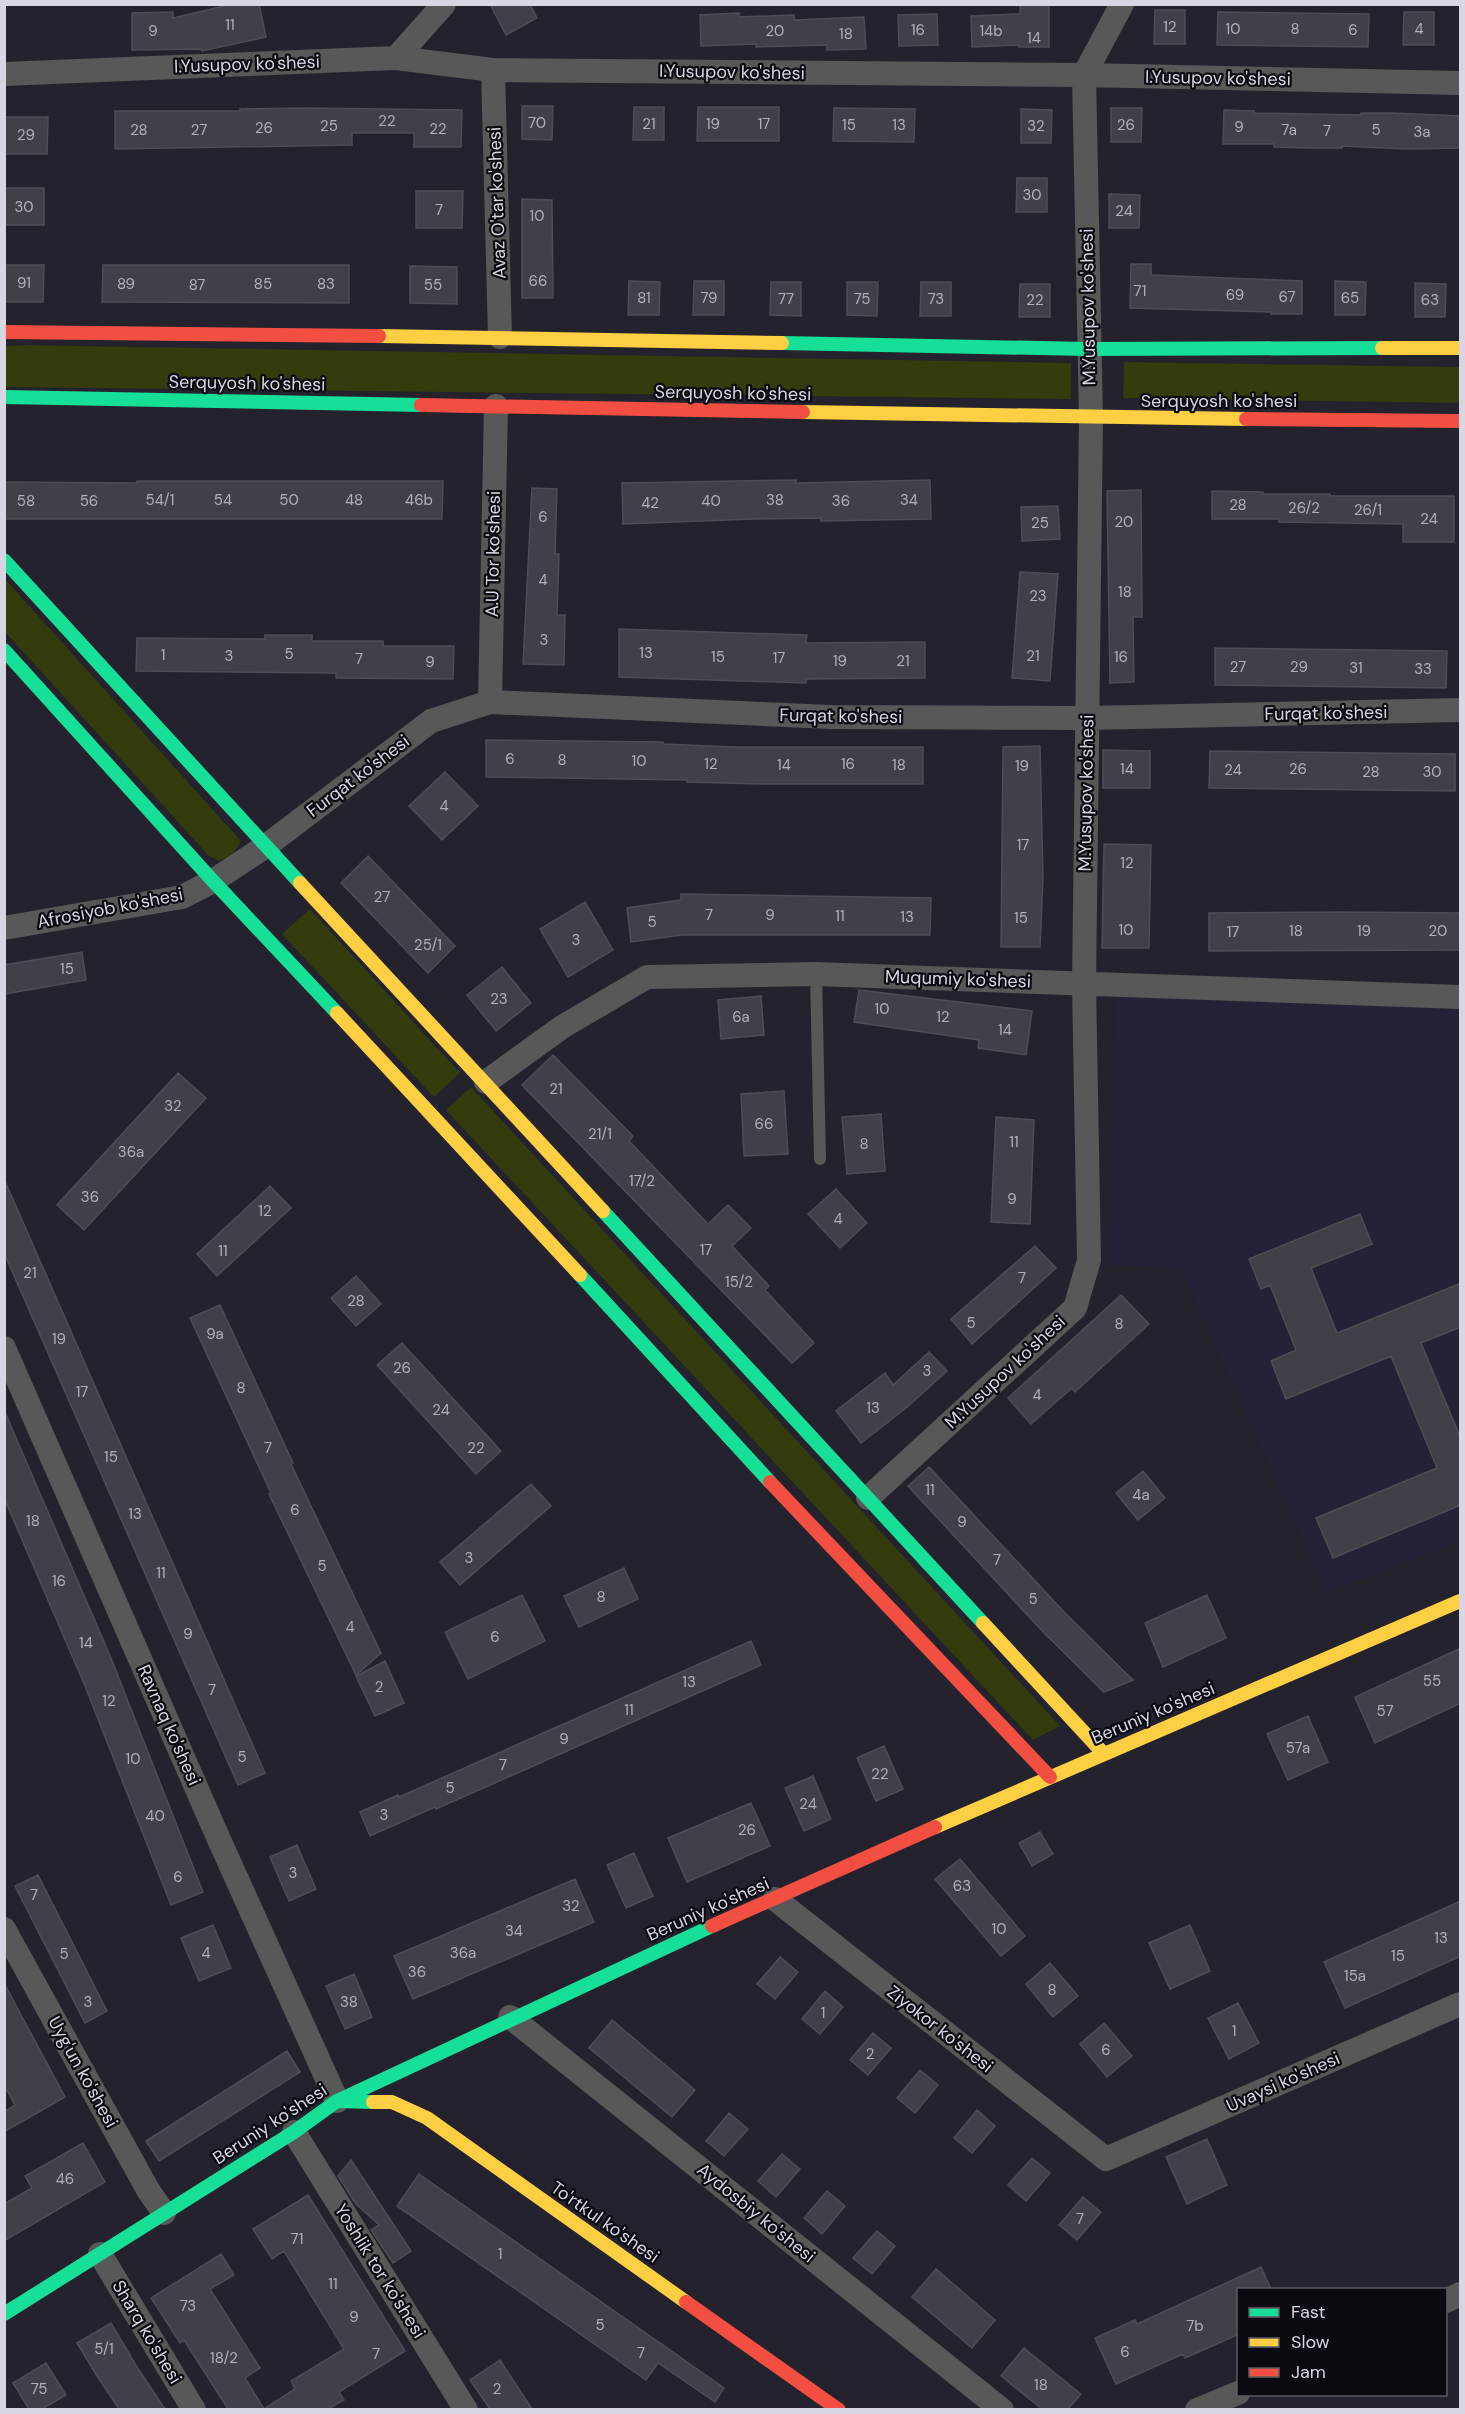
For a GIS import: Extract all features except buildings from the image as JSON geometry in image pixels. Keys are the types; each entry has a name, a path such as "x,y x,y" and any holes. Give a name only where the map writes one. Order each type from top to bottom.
{"street":[{"path":"396,58 444,4"},
{"name":"M.Yusupov ko'shesi","path":"868,1498 1075,1308 1089,1260 1084,984 1090,418 1084,75 1122,4"},
{"name":"I.Yusupov ko'shesi","path":"4,74 396,58 493,70 1084,75 1461,83"},
{"name":"Avaz O'tar ko'shesi","path":"493,70 500,337"},
{"path":"4,332 500,337 1088,349 1461,348"},
{"name":"Serquyosh ko'shesi","path":"4,398 1090,418 1461,422"},
{"name":"A.U Tor ko'shesi","path":"490,702 496,406"},
{"path":"4,560 1104,1754"},
{"path":"4,650 213,880 830,1546 1050,1777"},
{"name":"Furqat ko'shesi","path":"213,880 266,846 431,721 490,702 831,717 1088,718 1461,710"},
{"name":"Afrosiyob ko'shesi","path":"4,927 182,897 213,880"},
{"name":"Muqumiy ko'shesi","path":"486,1082 562,1027 647,978 816,974 1461,997"},
{"name":"Ravnaq ko'shesi","path":"4,1348 217,1835 337,2101"},
{"name":"Beruniy ko'shesi","path":"4,2314 294,2132 337,2101 510,2017 775,1899 1050,1777 1461,1601"},
{"name":"Ziyokor ko'shesi","path":"775,1899 1106,2159"},
{"name":"Uyg'un ko'shesi","path":"7,1941 148,2190 164,2214"},
{"name":"Uvaysi ko'shesi","path":"1106,2159 1461,2004"},
{"name":"Aydosbiy ko'shesi","path":"510,2017 1002,2409"},
{"name":"To'rtkul ko'shesi","path":"337,2101 392,2102 427,2118 839,2409"},
{"name":"Yoshlik tor ko'shesi","path":"294,2132 466,2409"},
{"name":"Sharq ko'shesi","path":"100,2254 194,2409"},
{"path":"1447,2301 1461,2294"},
{"path":"1197,2409 1237,2394"}],"lane":[{"path":"816,974 820,1160"}],"shaded area":[{"path":"1116,994 1460,999 1460,1541 1326,1593 1180,1268 1108,1265"}],"green space":[{"path":"5,346 1071,363 1071,399 5,387"},
{"path":"1124,362 1460,367 1460,403 1123,398"},
{"path":"5,579 241,841 232,854 219,861 209,856 5,632"},
{"path":"310,909 460,1073 434,1097 282,934"},
{"path":"471,1087 1060,1726 1033,1740 446,1110"}],"traffic: fast":[{"path":"782,343 1088,349 1382,348"},
{"path":"4,397 421,405"},
{"path":"4,560 300,883"},
{"path":"4,650 213,881 337,1013"},
{"path":"603,1211 983,1623"},
{"path":"580,1275 770,1482"},
{"path":"337,2101 712,1926"},
{"path":"4,2314 294,2132 337,2101 373,2102"}],"traffic: slow":[{"path":"379,336 782,343"},
{"path":"1382,348 1460,348"},
{"path":"803,412 1246,419"},
{"path":"300,883 603,1211"},
{"path":"337,1013 580,1275"},
{"path":"935,1827 1460,1601"},
{"path":"983,1623 1104,1754"},
{"path":"373,2102 392,2102 427,2118 686,2302"}],"traffic: jam":[{"path":"4,332 379,336"},
{"path":"421,405 803,412"},
{"path":"1246,419 1460,421"},
{"path":"770,1482 1050,1777"},
{"path":"712,1926 935,1827"},
{"path":"686,2302 839,2410"}]}
